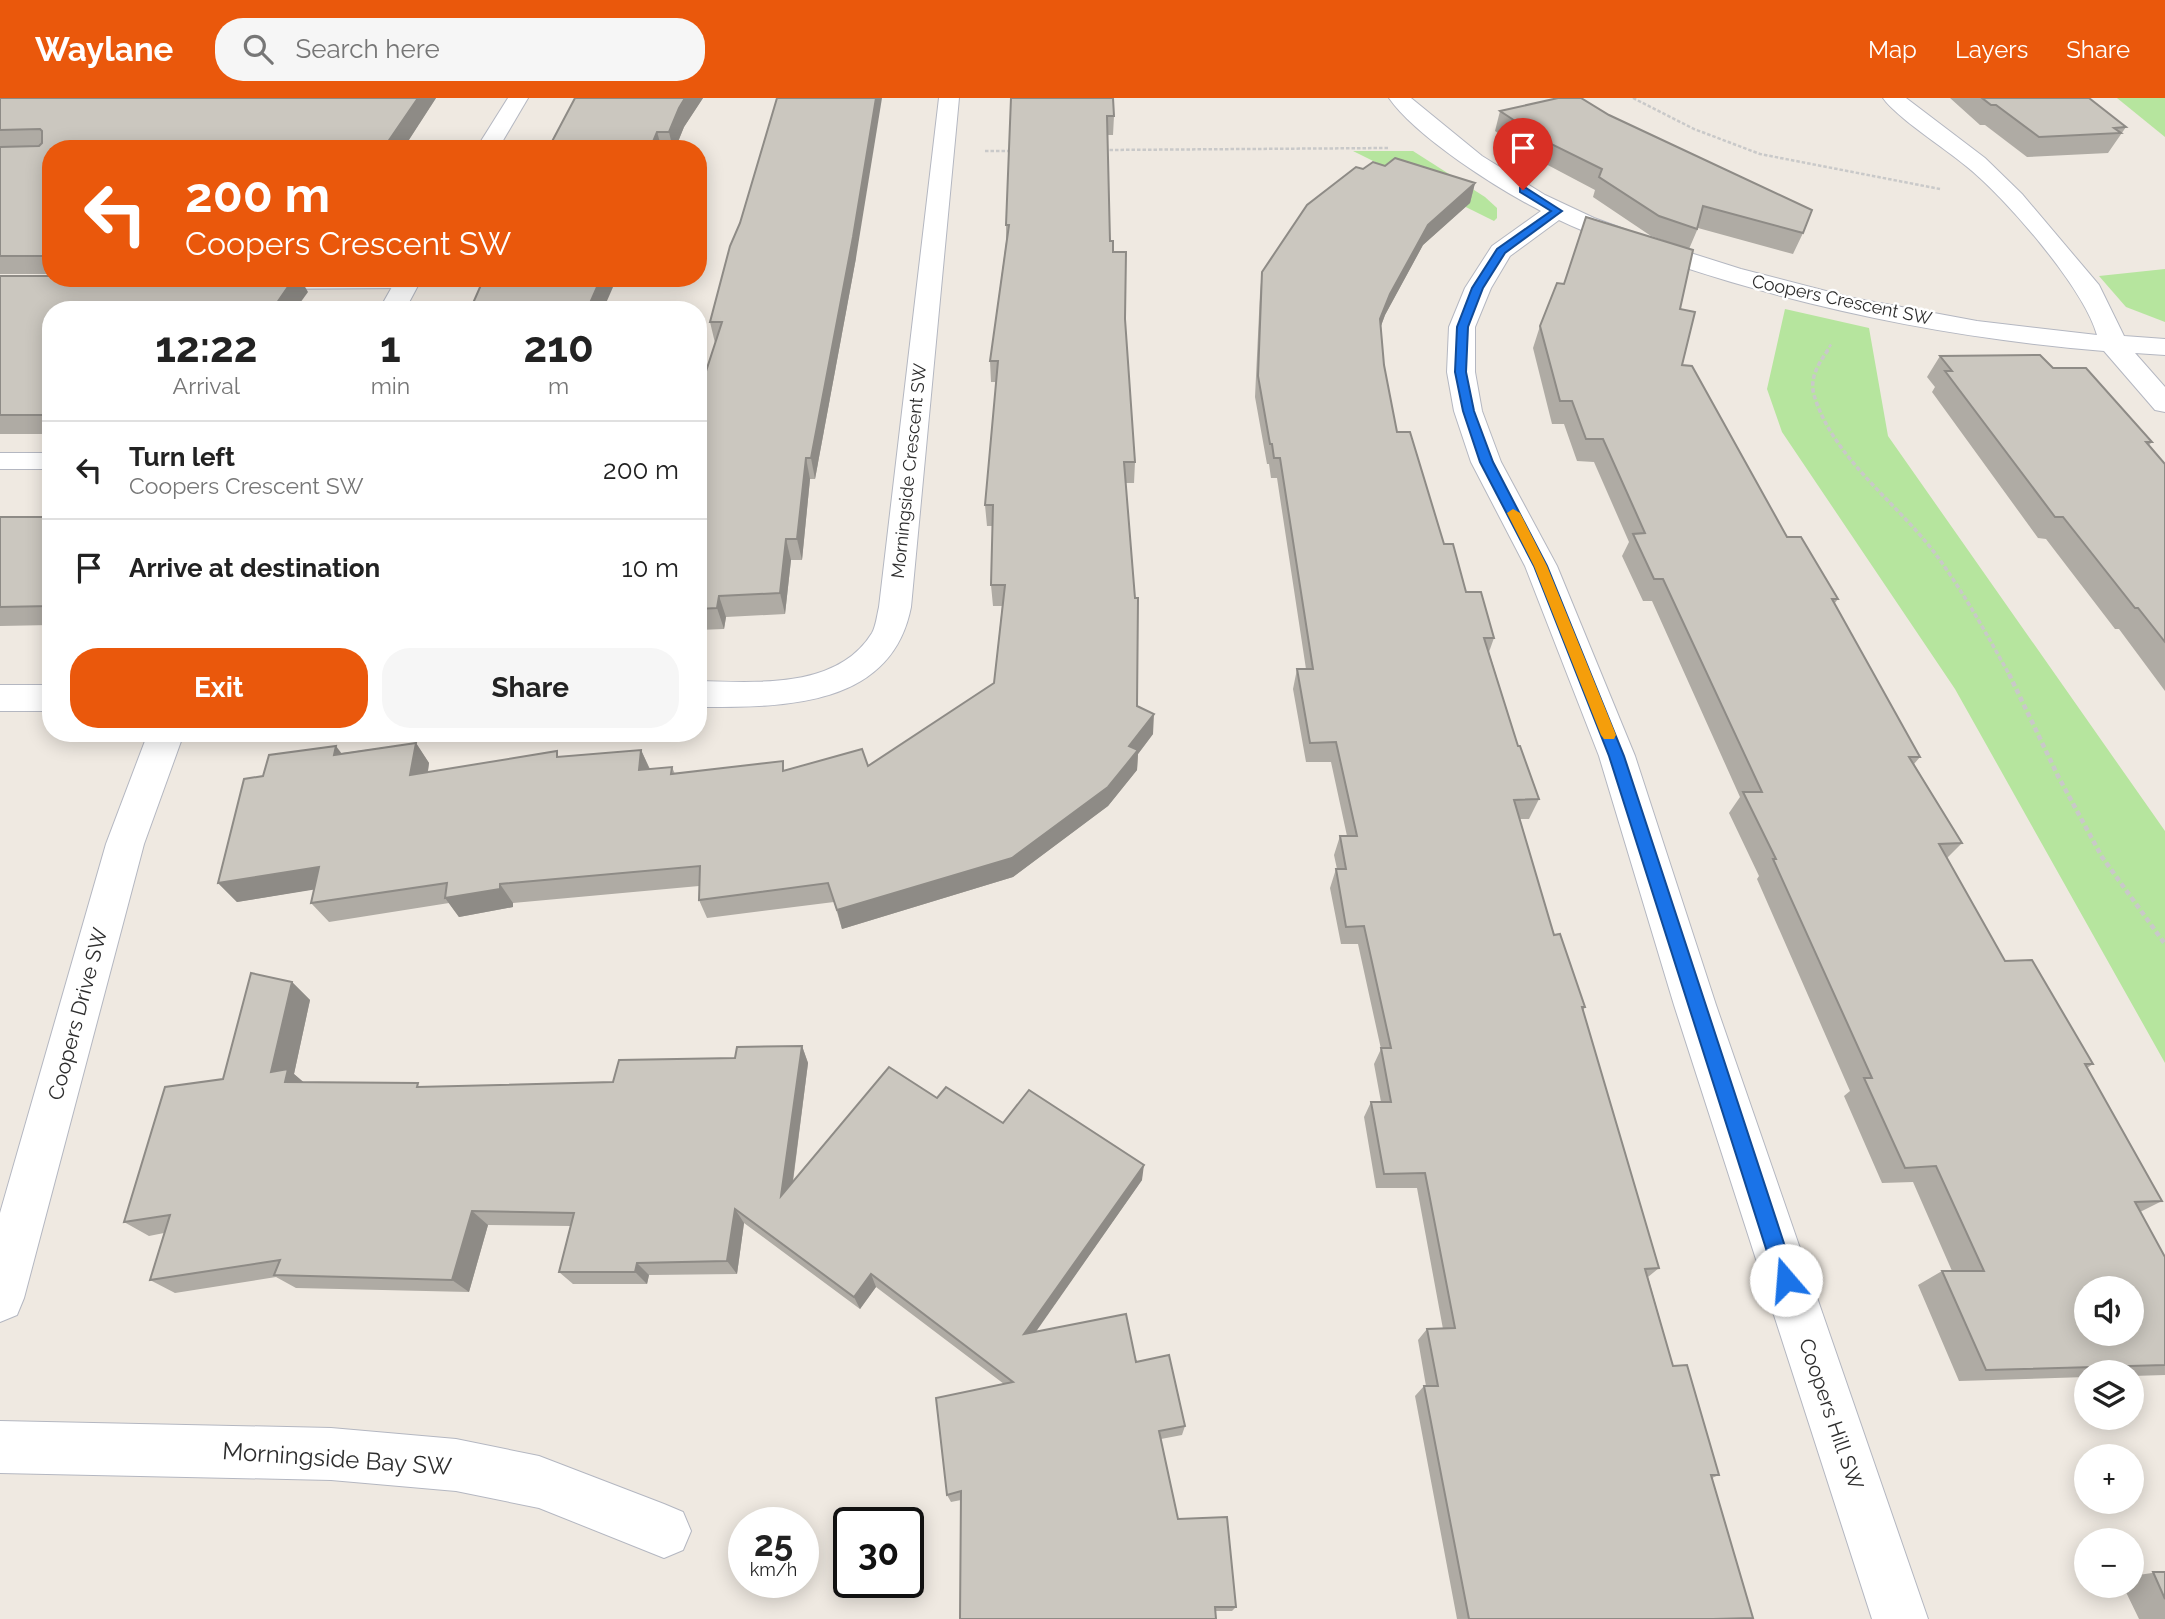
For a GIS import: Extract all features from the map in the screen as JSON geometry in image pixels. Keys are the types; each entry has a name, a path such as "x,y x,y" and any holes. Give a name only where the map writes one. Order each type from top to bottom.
{"street":[{"path":"492,140 518,98"},
{"name":"Morningside Crescent SW","path":"707,694 775,694 825,686 862,664 887,637 895,607 949,98"},
{"name":"Coopers Crescent SW","path":"1399,98 1419,118 1456,147 1558,211 1718,271 1795,294 1949,324 2113,345 2165,347"},
{"path":"1893,98 1976,163 2014,199 2090,290 2108,327 2113,345 2165,404"},
{"name":"Coopers Hill SW","path":"1558,211 1501,251 1478,288 1462,327 1461,372 1468,411 1486,462 1541,566 1617,756 1695,1005 1900,1619"},
{"path":"0,698 42,698"},
{"name":"Coopers Drive SW","path":"0,1298 125,844 163,742"},
{"name":"Morningside Bay SW","path":"0,1447 331,1454 456,1465 539,1482 664,1531"}],"lane":[{"path":"0,461 42,461"}],"path":[{"path":"1633,98 1694,130 1760,154 1946,190 2014,199"},
{"path":"1096,150 1456,147"},
{"path":"943,151 1026,151"},
{"path":"1862,308 1825,351 1815,370 1813,392 1826,422 1851,458 1933,551 1975,610 2102,857 2165,944"}],"green space":[{"path":"2117,98 2165,98 2165,137"},
{"path":"1353,151 1413,151 1485,197 1497,208 1497,218 1494,221"},
{"path":"2165,269 2165,322 2126,307 2099,276"},
{"path":"1785,309 1869,328 1888,436 2165,831 2165,1063 1955,689 1782,432 1767,389"}],"building":[{"path":"0,98 418,98 389,140 42,140 40,129 0,130"},
{"path":"575,98 685,98 669,132 657,132 654,140 553,140"},
{"path":"777,98 876,98 811,458 806,458 797,539 786,539 780,593 719,596 717,608 707,609 707,368 722,322 710,322 730,246 740,223"},
{"path":"1011,98 1113,98 1114,116 1107,116 1110,241 1113,241 1113,252 1126,252 1125,319 1135,462 1124,462 1135,598 1138,598 1137,706 1154,714 1129,746 1138,750 1108,787 1012,858 837,910 828,883 699,900 700,866 500,884 500,889 445,898 447,883 311,903 319,867 218,883 244,779 263,776 269,755 336,746 334,755 416,743 410,775 557,751 557,757 641,750 639,770 672,767 671,774 783,761 783,771 862,749 868,766 994,683 1005,585 991,585 993,505 985,505 998,361 990,361 1009,225 1006,225"},
{"path":"1558,98 1581,98 1609,115 1812,210 1803,233 1703,206 1697,229 1659,216 1599,177 1602,169 1547,142 1500,111"},
{"path":"1982,98 2089,98 2126,127 2114,128 2121,133 2039,137 1996,105 1991,105"},
{"path":"42,143 42,256 0,256 0,147 39,146"},
{"path":"1395,158 1475,183 1428,225 1390,294 1380,319 1384,365 1397,432 1410,432 1444,544 1453,544 1466,592 1481,592 1494,638 1484,638 1518,746 1539,799 1514,800 1554,935 1560,934 1585,1007 1582,1007 1659,1268 1645,1269 1673,1366 1687,1365 1719,1475 1711,1475 1753,1618 1469,1619 1424,1386 1438,1386 1427,1329 1455,1328 1425,1173 1384,1174 1371,1102 1391,1102 1381,1048 1391,1048 1364,926 1346,927 1336,869 1346,869 1340,836 1357,836 1336,742 1310,743 1297,669 1313,669 1280,458 1274,458 1270,444 1258,376 1262,272 1307,205 1356,167 1363,169 1373,162 1385,166"},
{"path":"1586,217 1693,250 1680,309 1695,312 1682,365 1692,366 1787,537 1801,537 1838,599 1832,599 1920,757 1909,757 1962,843 1939,844 2005,961 2032,960 2093,1064 2085,1064 2162,1201 2135,1202 2165,1257 2165,1365 2144,1366 2144,1360 2074,1360 2074,1368 1986,1370 1942,1271 1984,1271 1936,1166 1905,1168 1864,1078 1872,1078 1773,859 1776,859 1743,792 1762,792 1663,579 1654,579 1633,534 1645,533 1603,439 1586,439 1572,401 1560,401 1540,326 1557,283 1564,284"},
{"path":"0,276 42,276 42,287 288,287 278,301 42,301 42,415 0,415"},
{"path":"480,287 597,287 591,301 474,301"},
{"path":"2040,355 2053,368 2086,368 2152,442 2146,442 2165,464 2165,642 2063,517 2055,517 1945,371 1952,371 1940,356"},
{"path":"0,517 42,517 42,606 0,607"},
{"path":"251,973 292,982 271,1072 288,1069 285,1082 418,1083 417,1087 613,1082 619,1060 735,1058 737,1047 802,1046 781,1196 889,1067 937,1098 946,1087 1003,1123 1029,1090 1144,1165 1024,1334 1126,1314 1136,1362 1169,1355 1185,1426 1159,1431 1178,1519 1227,1517 1236,1607 1215,1607 1216,1619 960,1619 961,1491 947,1495 936,1398 1013,1382 871,1274 854,1297 735,1209 727,1261 637,1263 635,1272 559,1272 574,1213 472,1211 452,1280 274,1275 280,1260 150,1280 170,1215 124,1222 165,1087 223,1079"},
{"path":"2153,1572 2165,1572 2165,1599"}],"slow traffic":[{"path":"1513,513 1541,566 1609,735"}],"route":[{"path":"1523,190 1558,211 1501,251 1478,288 1462,327 1461,372 1468,411 1486,462 1541,566 1617,756 1695,1005 1786,1280"}]}
